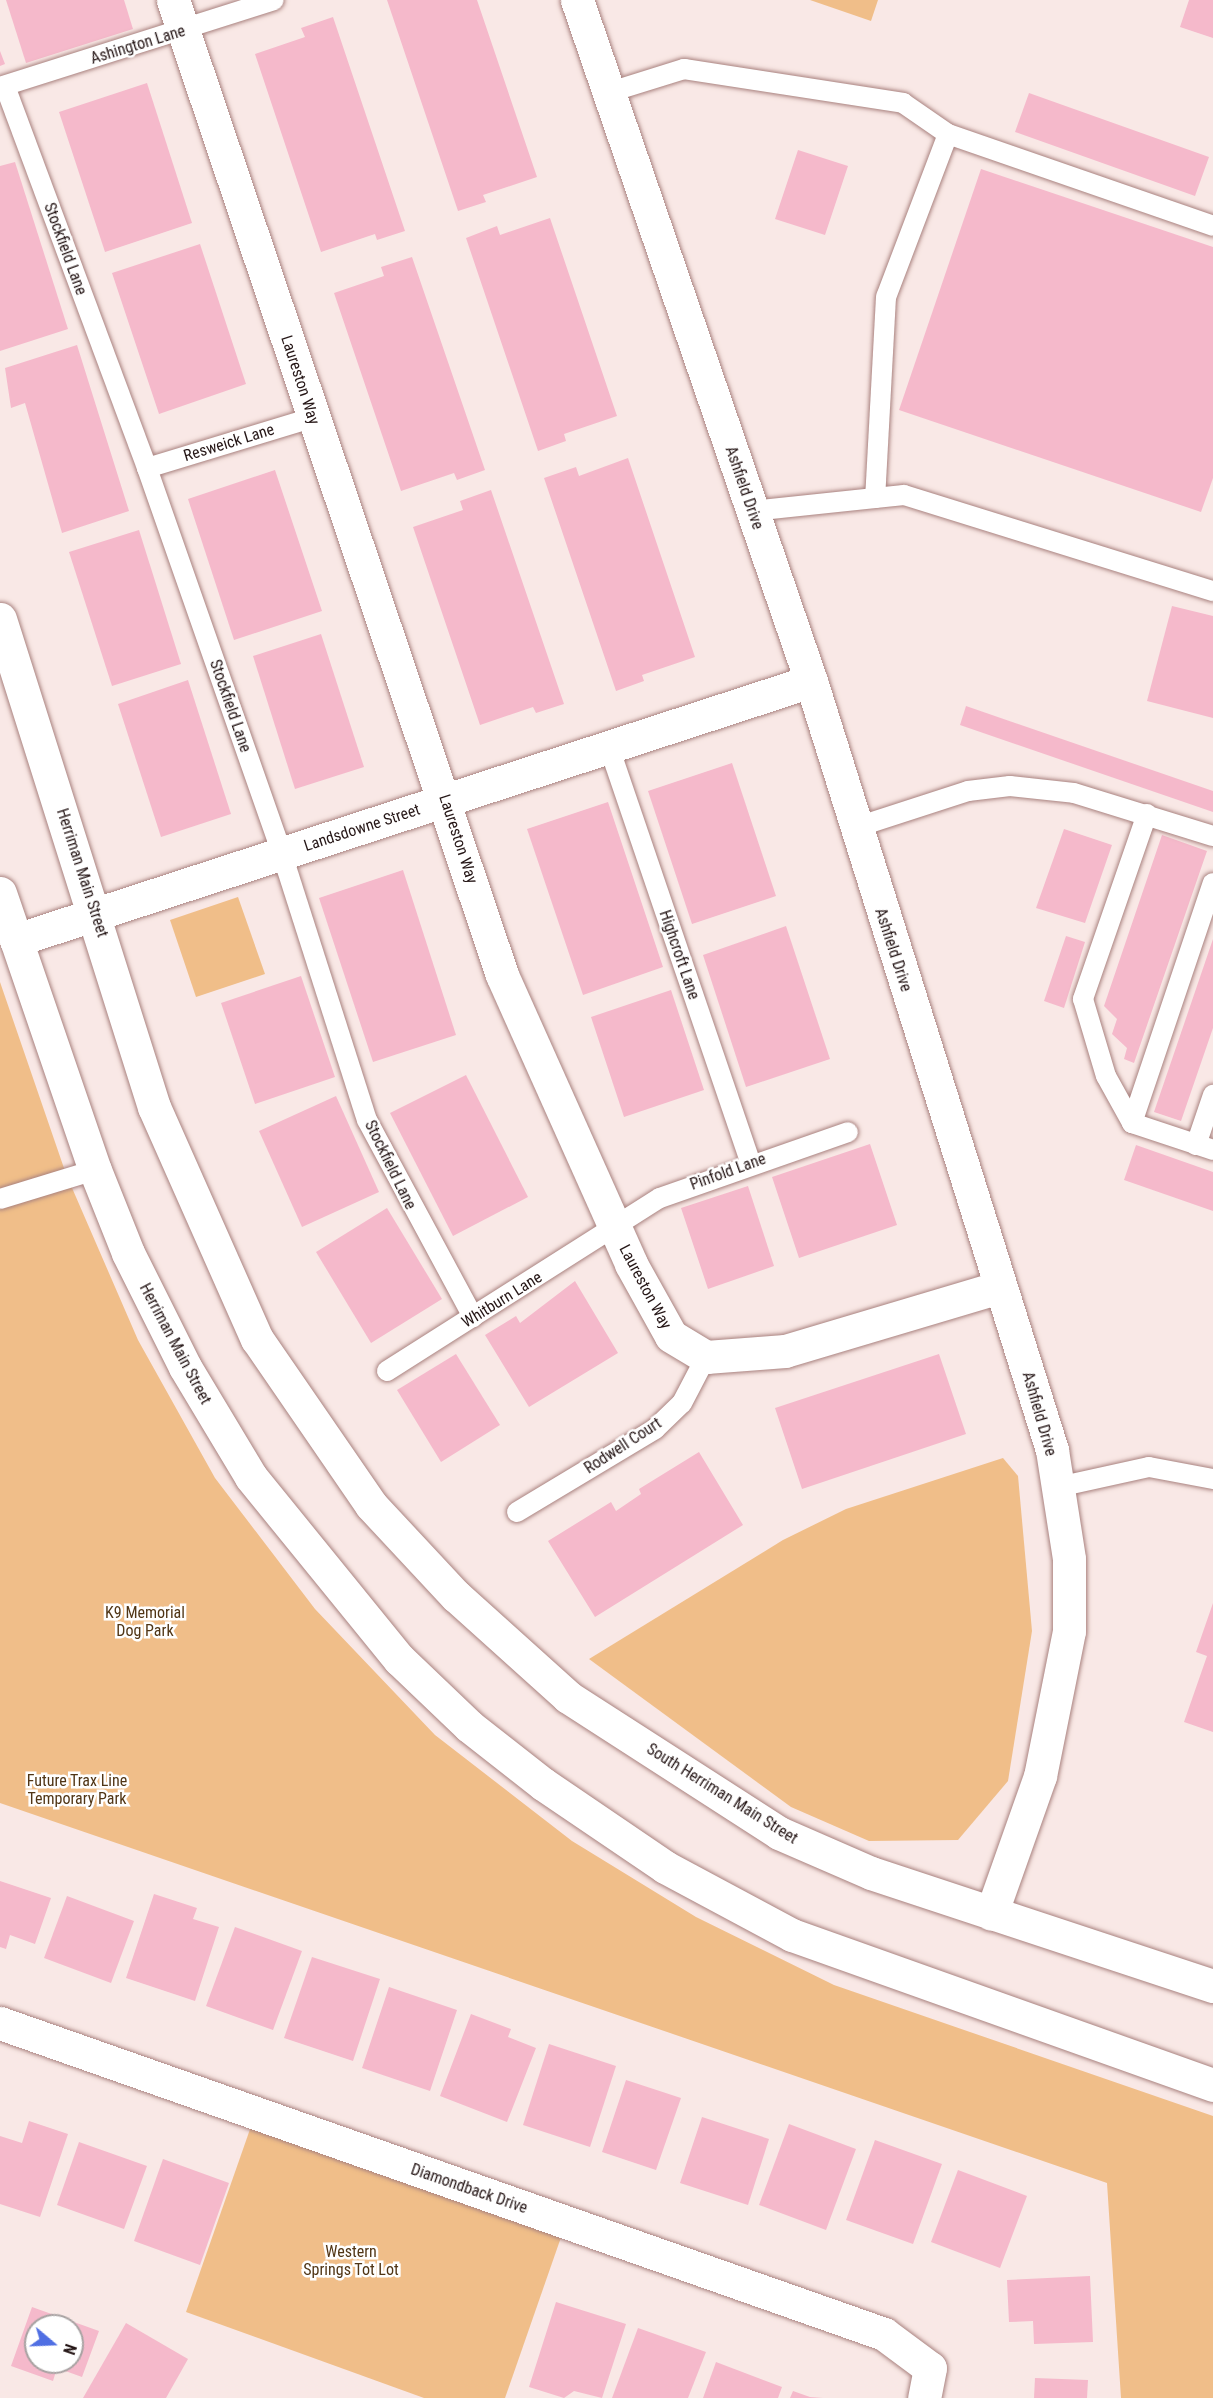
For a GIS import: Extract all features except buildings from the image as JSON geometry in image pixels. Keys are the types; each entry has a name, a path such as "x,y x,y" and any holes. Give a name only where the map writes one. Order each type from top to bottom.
{"street":[{"name":"Laureston Way","path":"173,0 312,418 445,801 502,975 613,1224 671,1336 706,1357"},
{"name":"Ashfield Drive","path":"577,0 607,93 811,681 855,828 1052,1450 1069,1559 1069,1631 1060,1692 1040,1776 991,1914"},
{"name":"Herriman Main Street","path":"0,619 96,913 154,1107 257,1339 371,1505"},
{"name":"Landsdowne Street","path":"8,943 811,681"},
{"name":"Herriman Main Street","path":"0,893 8,943 95,1170 128,1253 185,1367 251,1477 399,1659 470,1726 543,1784 665,1867 792,1935 1213,2085"},
{"path":"706,1357 785,1351 1000,1287"},
{"name":"South Herriman Main Street","path":"371,1505 456,1596 568,1697 779,1833 870,1873 1213,1986"},
{"name":"Diamondback Drive","path":"0,2023 884,2334 927,2383"}],"lane":[{"name":"Ashington Lane","path":"2,86 184,32 274,0"},
{"path":"607,93 684,69 903,103 948,134 1213,226"},
{"name":"Stockfield Lane","path":"2,86 147,468 282,854 367,1120 473,1317"},
{"path":"875,498 886,297 948,134"},
{"name":"Resweick Lane","path":"147,468 312,418"},
{"path":"752,511 904,495 1213,591"},
{"name":"Highcroft Lane","path":"609,747 751,1163"},
{"path":"855,828 968,791 1010,786 1074,793 1213,836"},
{"path":"1147,814 1083,999 1106,1076 1132,1123 1204,1148 1213,1095"},
{"path":"1132,1123 1213,883"},
{"name":"Pinfold Lane","path":"613,1224 660,1198 751,1163 848,1132"},
{"path":"0,1199 95,1170"},
{"name":"Whitburn Lane","path":"387,1371 613,1224"},
{"name":"Rodwell Court","path":"517,1512 655,1429 682,1403 706,1357"},
{"path":"1058,1487 1149,1467 1213,1479"}],"green space":[{"path":"810,0 878,0 871,21"},
{"path":"238,897 265,974 196,997 170,920"},
{"name":"K9 Memorial Dog Park","path":"0,982 66,1174 138,1340 215,1478 315,1609 435,1735 572,1841 696,1917 834,1985 1213,2116 1213,2398 1121,2398 1107,2183 0,1803"},
{"path":"1003,1458 1018,1476 1032,1631 1008,1781 958,1840 869,1841 791,1807 589,1659 783,1540 846,1509"},
{"name":"Western Springs Tot Lot","path":"255,2115 566,2223 505,2398 424,2398 186,2312"}],"park label":[{"name":"Future Trax Line Temporary Park","path":"77,1790"}]}
